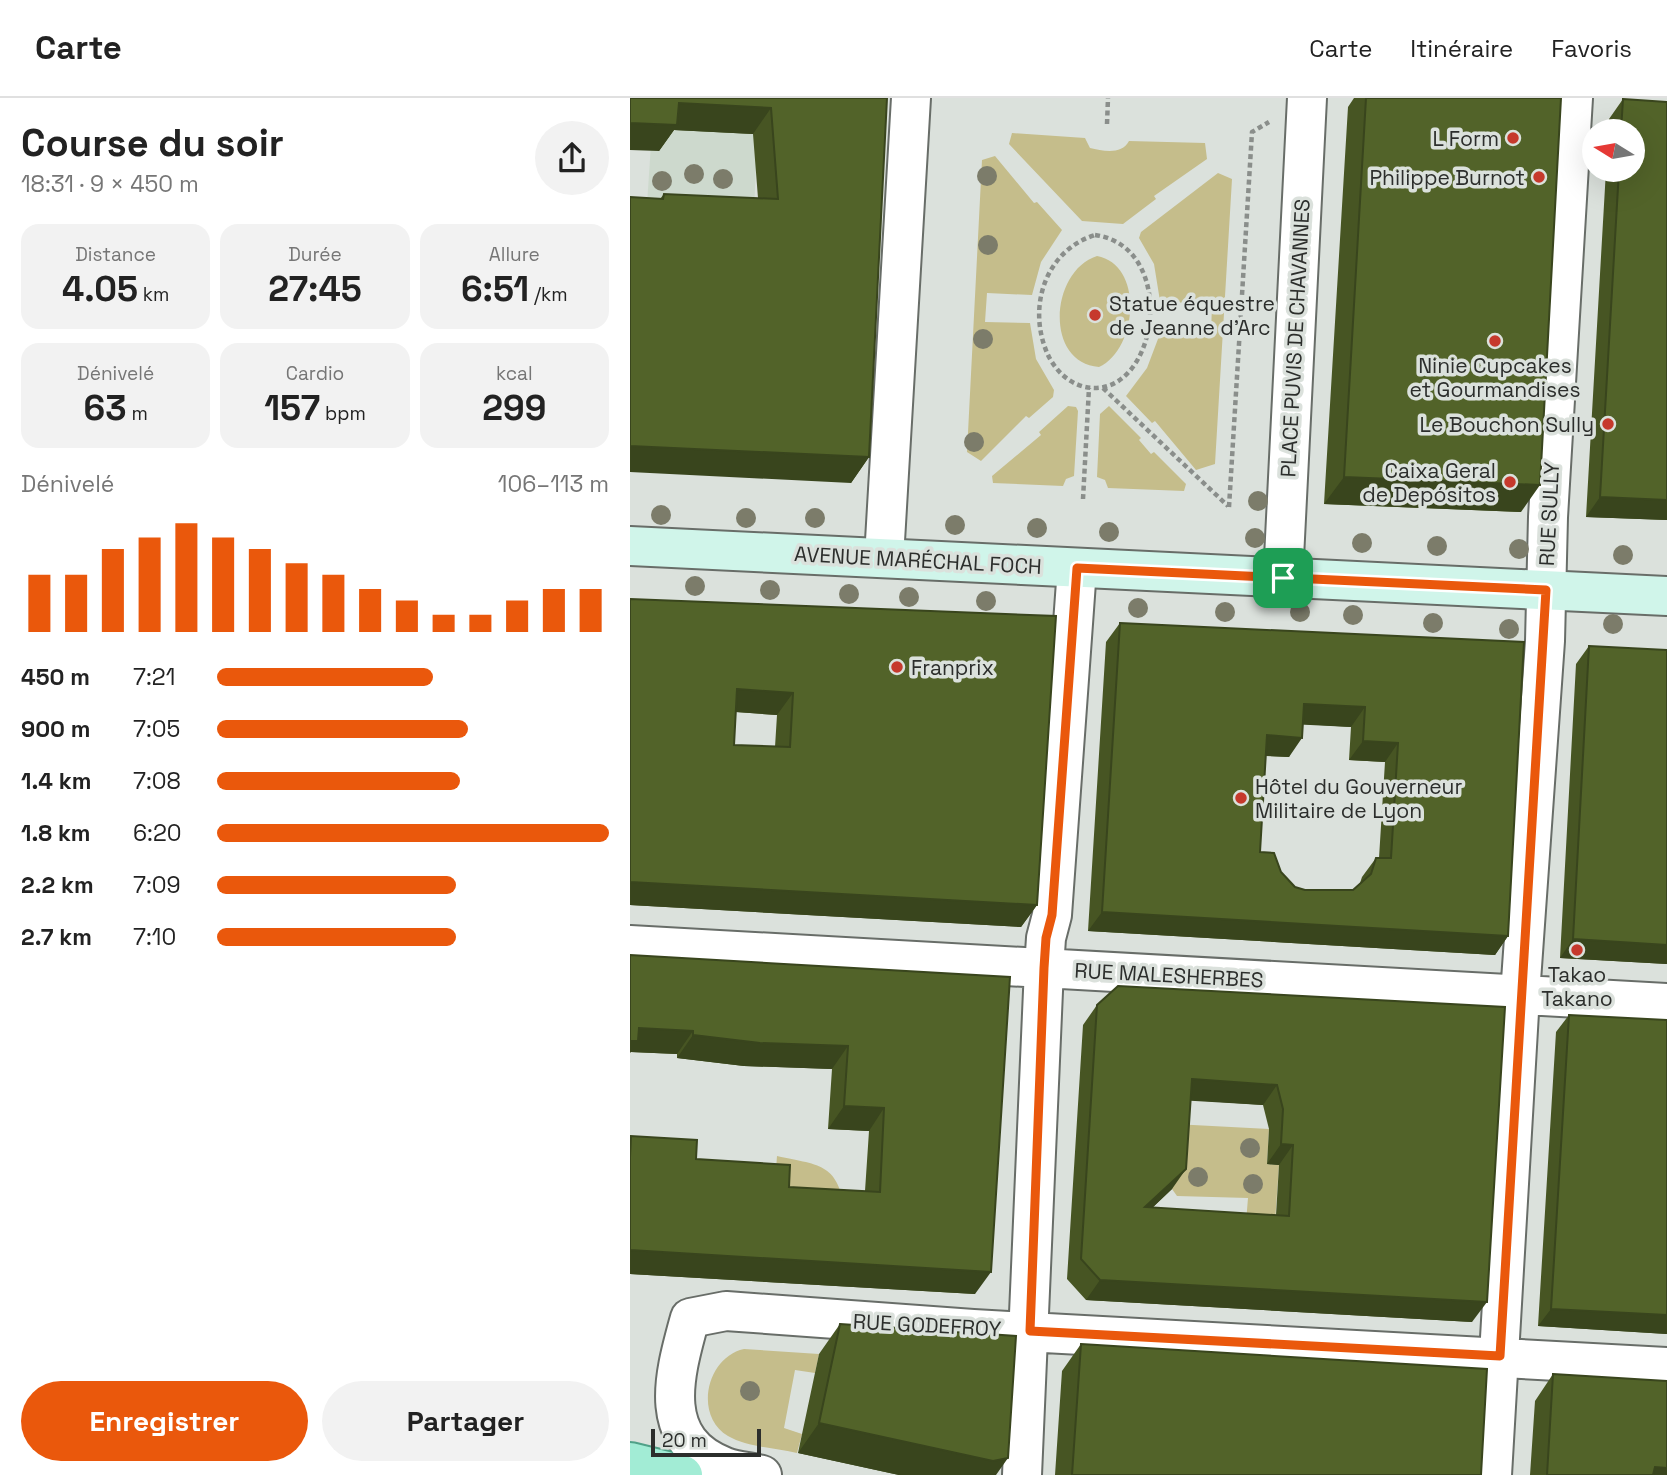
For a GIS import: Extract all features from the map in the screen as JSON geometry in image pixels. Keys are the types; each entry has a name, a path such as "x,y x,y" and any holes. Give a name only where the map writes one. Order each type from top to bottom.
{"main road":[{"name":"AVENUE MARÉCHAL FOCH","path":"630,546 1667,596"},
{"path":"630,1462 682,1475"}],"street":[{"path":"884,558 911,98"},
{"name":"PLACE PUVIS DE CHAVANNES","path":"1283,578 1307,98"},
{"name":"RUE SULLY","path":"1492,1475 1520,995 1543,679 1573,98"},
{"path":"1022,1475 1044,968 1046,938 1052,915 1077,568"},
{"name":"RUE MALESHERBES","path":"630,944 1667,1003"},
{"name":"RUE GODEFROY","path":"762,1475 724,1466 699,1452 681,1431 673,1399 676,1372 690,1318 726,1311 1667,1367"}],"path":[{"path":"1107,124 1108,98"},
{"path":"1103,388 1229,507 1252,132"},
{"path":"1095,235 1124,244 1135,257 1147,284 1151,307 1146,342 1137,361 1123,377 1103,388 1088,388 1068,380 1053,364 1043,344 1039,317 1042,294 1052,264 1069,246 1095,235"},
{"path":"1083,499 1088,388"}],"shaded area":[{"path":"654,98 759,98 752,257 646,220"},
{"path":"1012,133 1085,138 1090,148 1106,151 1122,148 1129,141 1205,143 1207,159 1154,196 1156,199 1123,224 1082,221 1009,144"},
{"path":"995,156 1034,203 1037,202 1062,230 1041,262 1032,295 987,293 985,322 1030,323 1036,359 1054,390 1053,397 1029,418 1026,416 981,461 967,452 982,160"},
{"path":"1218,173 1232,179 1215,464 1196,470 1155,421 1152,423 1126,396 1147,368 1161,331 1211,333 1212,305 1160,301 1154,264 1139,238 1141,232"},
{"path":"1097,256 1112,263 1123,275 1129,291 1130,308 1128,327 1121,344 1112,358 1099,367 1081,362 1069,350 1062,334 1060,316 1062,297 1070,279 1081,265"},
{"path":"1068,406 1076,407 1078,411 1074,476 1066,479 1063,486 993,483 992,476 1041,435 1039,432"},
{"path":"1109,406 1141,438 1139,440 1151,454 1154,452 1186,484 1184,491 1108,488 1105,480 1097,477 1100,414"},
{"path":"1174,1124 1269,1129 1267,1164 1279,1165 1274,1236 1245,1234 1248,1198 1177,1196 1172,1189"},
{"path":"777,1156 817,1165 825,1170 838,1185 846,1214 773,1210"},
{"path":"744,1349 819,1354 815,1373 795,1370 784,1428 802,1434 797,1453 736,1440 717,1427 708,1401 713,1375 731,1354"}],"building":[{"path":"630,98 887,98 869,457 630,446 630,197 663,199 664,194 778,199 771,108 679,103 677,125 630,123"},
{"path":"1366,98 1561,98 1540,485 1344,477"},
{"path":"1623,99 1667,102 1667,500 1600,497 1618,182 1645,182 1645,119 1622,119"},
{"path":"630,599 1056,616 1037,905 630,882","holes":["737,689 793,693 790,747 734,745"]},
{"path":"1120,623 1524,642 1508,936 1102,912","holes":["1304,704 1365,707 1363,741 1398,743 1391,858 1376,858 1371,874 1353,890 1305,890 1295,887 1281,872 1274,853 1260,852 1267,735 1302,738"]},
{"path":"1589,646 1667,650 1667,945 1573,939"},
{"path":"630,955 1010,977 991,1272 630,1250 631,1136 697,1140 696,1159 790,1165 789,1187 880,1192 884,1108 844,1106 848,1046 760,1043 693,1035 693,1031 639,1028 638,1041 630,1041"},
{"path":"1118,986 1505,1007 1487,1302 1100,1280 1081,1259 1097,1005","holes":["1192,1079 1277,1085 1283,1109 1281,1144 1293,1145 1289,1216 1145,1207 1186,1169"]},
{"path":"1569,1015 1667,1020 1667,1315 1551,1309"},
{"path":"840,1324 1016,1336 1008,1458 993,1461 819,1423"},
{"path":"1081,1344 1487,1369 1481,1475 1072,1475"},
{"path":"1553,1374 1667,1381 1667,1468 1655,1467 1653,1475 1547,1475"}],"place":[{"name":"L Form","path":"1513,138"},
{"name":"Philippe Burnot","path":"1539,177"},
{"name":"Statue équestre de Jeanne d'Arc","path":"1095,315"},
{"name":"Ninie Cupcakes et Gourmandises","path":"1495,341"},
{"name":"Le Bouchon Sully","path":"1608,424"},
{"name":"Caixa Geral de Depósitos","path":"1510,482"},
{"name":"Franprix","path":"897,667"},
{"name":"Hôtel du Gouverneur Militaire de Lyon","path":"1241,798"},
{"name":"Takao Takano","path":"1577,950"}],"route":[{"path":"1077,568 1283,578 1546,590 1543,679 1520,995 1500,1356 1030,1331 1042,1000 1046,938 1052,915 1077,568"}]}
